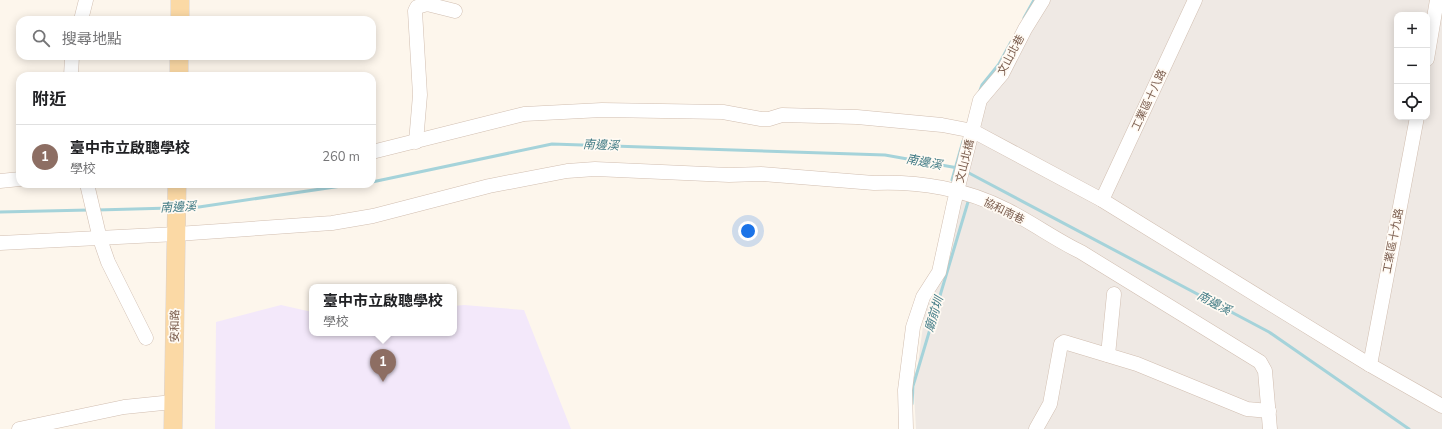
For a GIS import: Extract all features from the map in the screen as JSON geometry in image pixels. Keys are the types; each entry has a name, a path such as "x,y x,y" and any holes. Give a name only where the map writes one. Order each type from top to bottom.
{"main road":[{"path":"180,0 180,16"},
{"path":"179,60 179,72"},
{"name":"安和路","path":"172,429 177,188"}],"street":[{"path":"82,16 86,0"},
{"name":"文山北巷","path":"973,131 980,100 1002,74 1042,0"},
{"name":"工業區十八路","path":"1102,200 1195,0"},
{"path":"1429,48 1437,0"},
{"path":"416,142 420,95 415,11 417,7 427,4 455,11"},
{"path":"71,72 72,60"},
{"path":"376,151 524,114 602,110 723,112 760,119 769,119 782,115 857,117 935,124 973,131 1102,200 1370,365 1442,406"},
{"name":"工業區十九路","path":"1370,365 1416,120"},
{"name":"文山北橋","path":"958,192 973,131"},
{"name":"協和南巷","path":"0,243 177,229 332,223 373,216 489,186 574,170 595,169 728,175 761,174 933,186 958,192 1007,210 1058,241 1081,252 1260,362 1265,371 1269,411"},
{"path":"0,181 16,180"},
{"path":"88,188 99,235 108,262 146,338"},
{"path":"906,429 906,390 913,327 923,297 940,272 958,192"},
{"path":"1108,355 1114,294"},
{"path":"1036,429 1050,404 1061,344 1064,342 1136,364 1247,409 1269,411 1270,429"},
{"path":"20,429 124,407 173,402"}],"shaded area":[{"path":"1045,0 1442,0 1442,429 916,429 914,393 925,311 982,100"},
{"path":"281,305 309,311 309,336 457,336 457,306 524,310 571,429 215,429 216,322"}],"waterway":[{"name":"廟前圳","path":"1024,18 1034,0"},
{"name":"廟前圳","path":"979,93 982,85 999,64 1011,42"},
{"name":"廟前圳","path":"952,180 963,141"},
{"name":"南邊溪","path":"376,181 552,144 885,155 958,168"},
{"name":"南邊溪","path":"967,172 1269,332 1409,429"},
{"name":"南邊溪","path":"183,207 199,207 328,188"},
{"name":"廟前圳","path":"912,404 913,386 968,202"},
{"name":"南邊溪","path":"97,210 171,208"},
{"name":"南邊溪","path":"0,212 89,210"}],"place":[{"name":"臺中市立啟聰學校","path":"383,382"}]}
